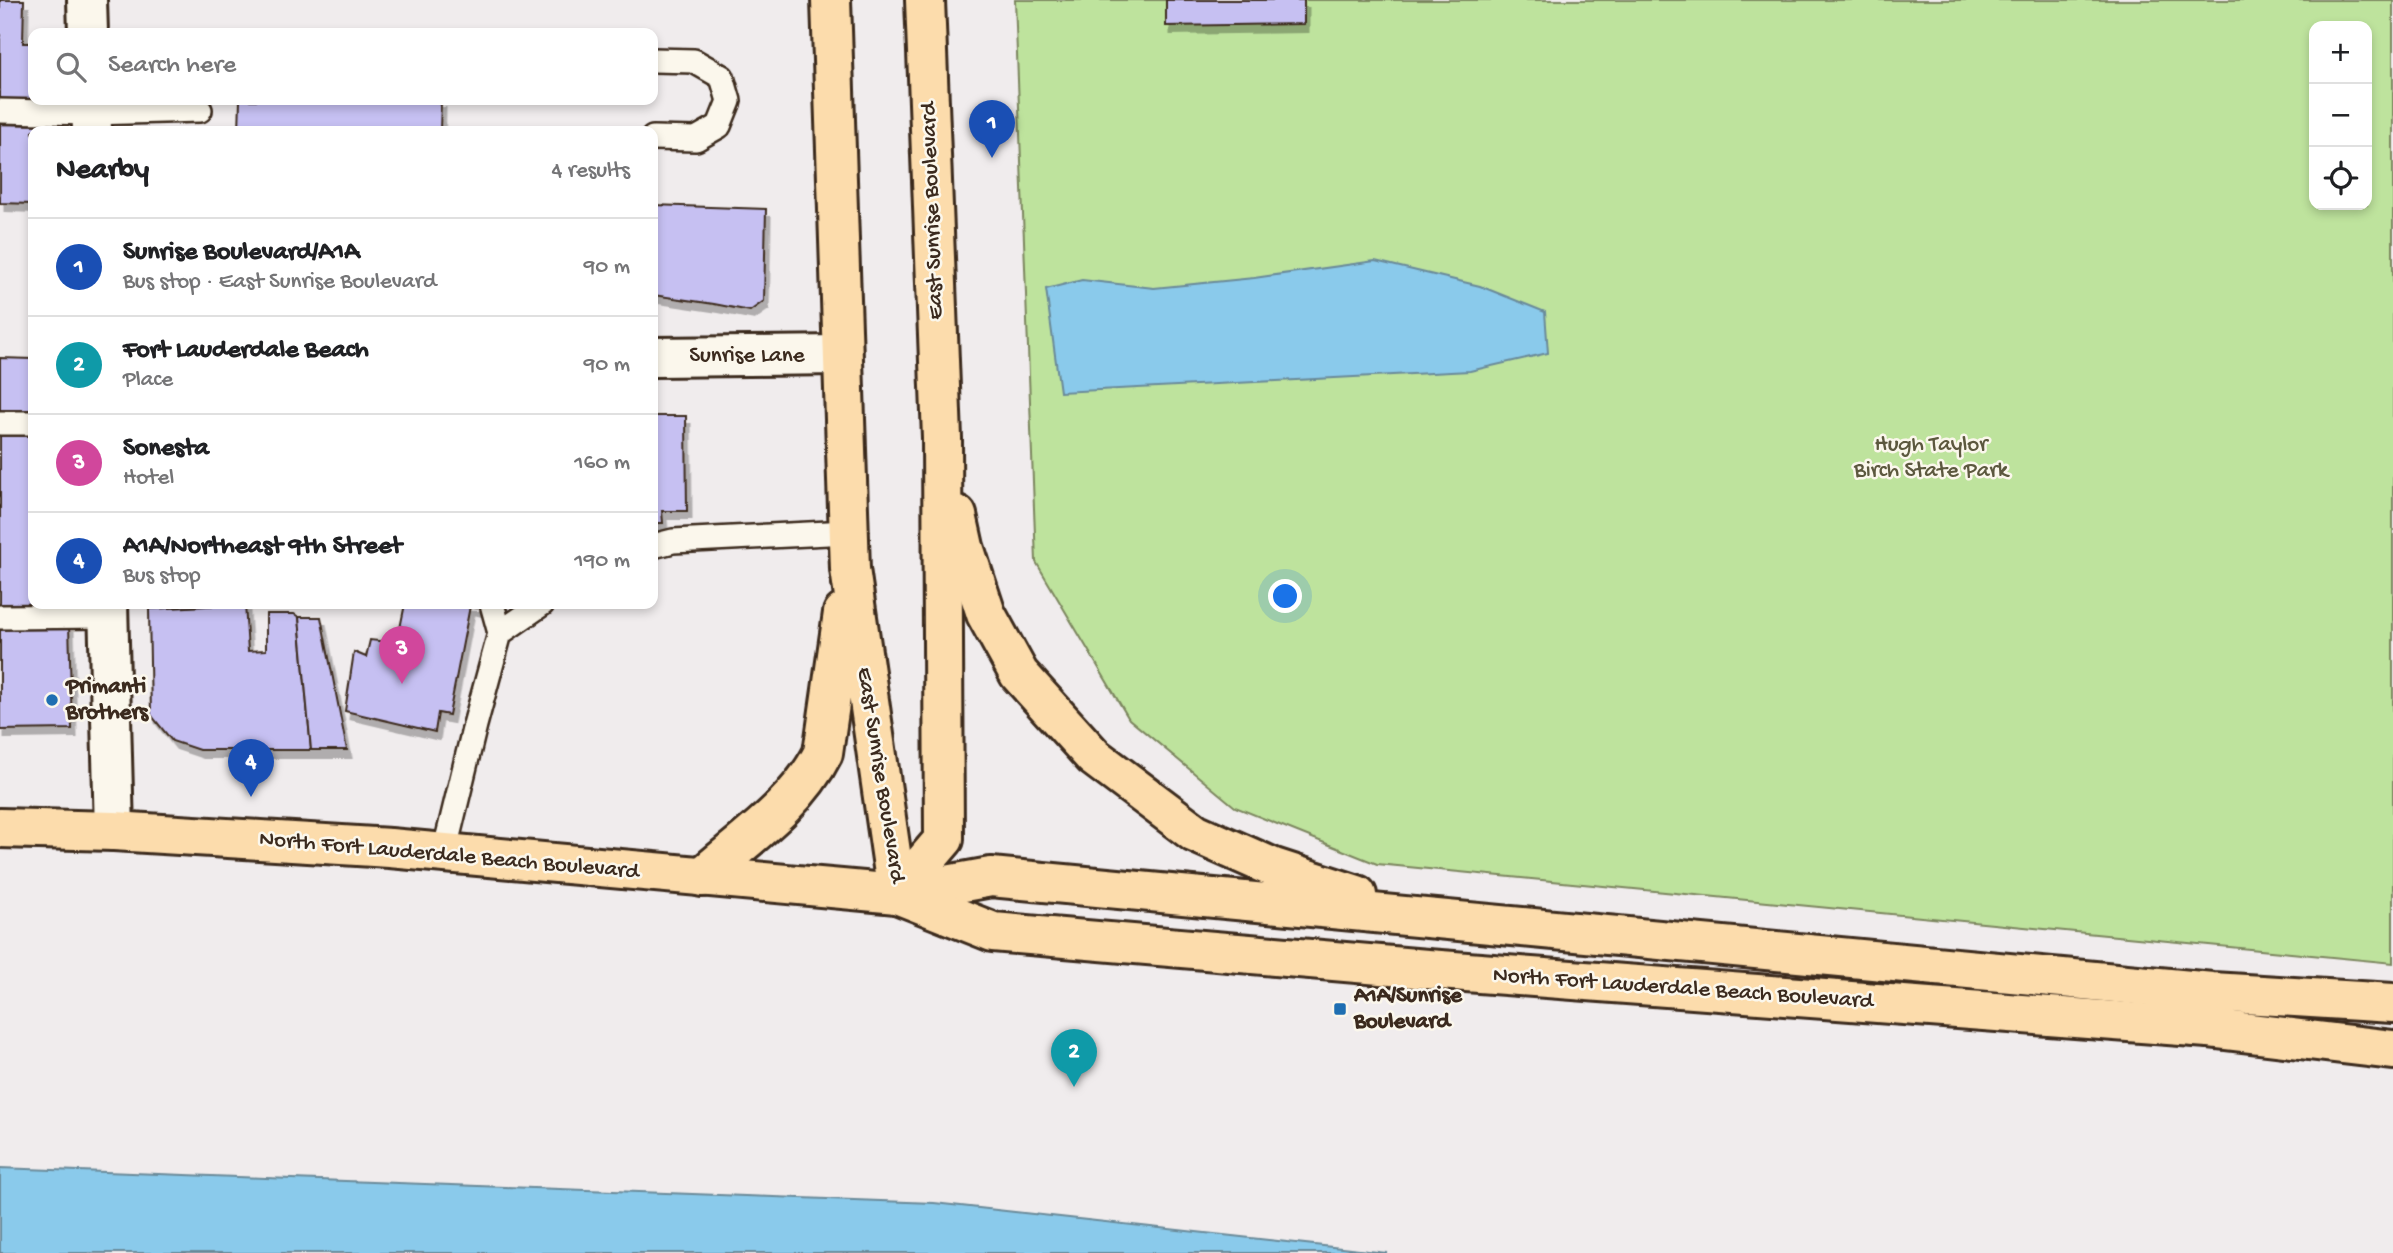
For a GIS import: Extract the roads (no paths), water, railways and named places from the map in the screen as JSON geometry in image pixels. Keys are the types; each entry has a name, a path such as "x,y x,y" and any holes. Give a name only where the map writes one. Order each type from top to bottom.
{"main road":[{"name":"East Sunrise Boulevard","path":"831,0 850,569 897,894"},
{"name":"East Sunrise Boulevard","path":"897,894 944,839 942,438 926,0"},
{"path":"942,438 964,547 986,614 1019,674 1094,757 1195,833 1274,868 1426,917"},
{"path":"702,877 793,797 813,774 823,753 850,569"},
{"name":"North Fort Lauderdale Beach Boulevard","path":"0,828 114,831 444,853 897,894 991,877 2212,992 2393,1003"},
{"name":"North Fort Lauderdale Beach Boulevard","path":"897,894 993,932 1426,969 2208,1028 2393,1050"}],"street":[{"path":"87,0 88,28"},
{"name":"Sunrise Lane","path":"658,357 842,355"},
{"path":"108,610 114,831"}],"lane":[{"path":"658,61 694,61 722,77 729,102 719,126 696,139 658,138"},
{"path":"0,111 91,115 200,114"},
{"path":"0,423 28,423"},
{"path":"658,545 673,541 848,532"},
{"path":"444,853 500,633 493,609"},
{"path":"500,633 535,609"},
{"path":"0,617 108,610"}],"water":[{"path":"1375,261 1480,286 1545,312 1548,353 1470,371 1060,392 1046,289 1082,280 1154,288 1254,278"},
{"path":"0,1168 934,1203 1387,1253 0,1253"}],"place":[{"name":"Sunrise Boulevard/A1A","path":"992,158"},
{"name":"Sonesta","path":"402,684"},
{"name":"Primanti Brothers","path":"52,700"},
{"name":"A1A/Northeast 9th Street","path":"251,797"},
{"name":"A1A/Sunrise Boulevard","path":"1340,1009"},
{"name":"Fort Lauderdale Beach","path":"1074,1087"}],"park label":[{"name":"Hugh Taylor Birch State Park","path":"1931,458"}]}
